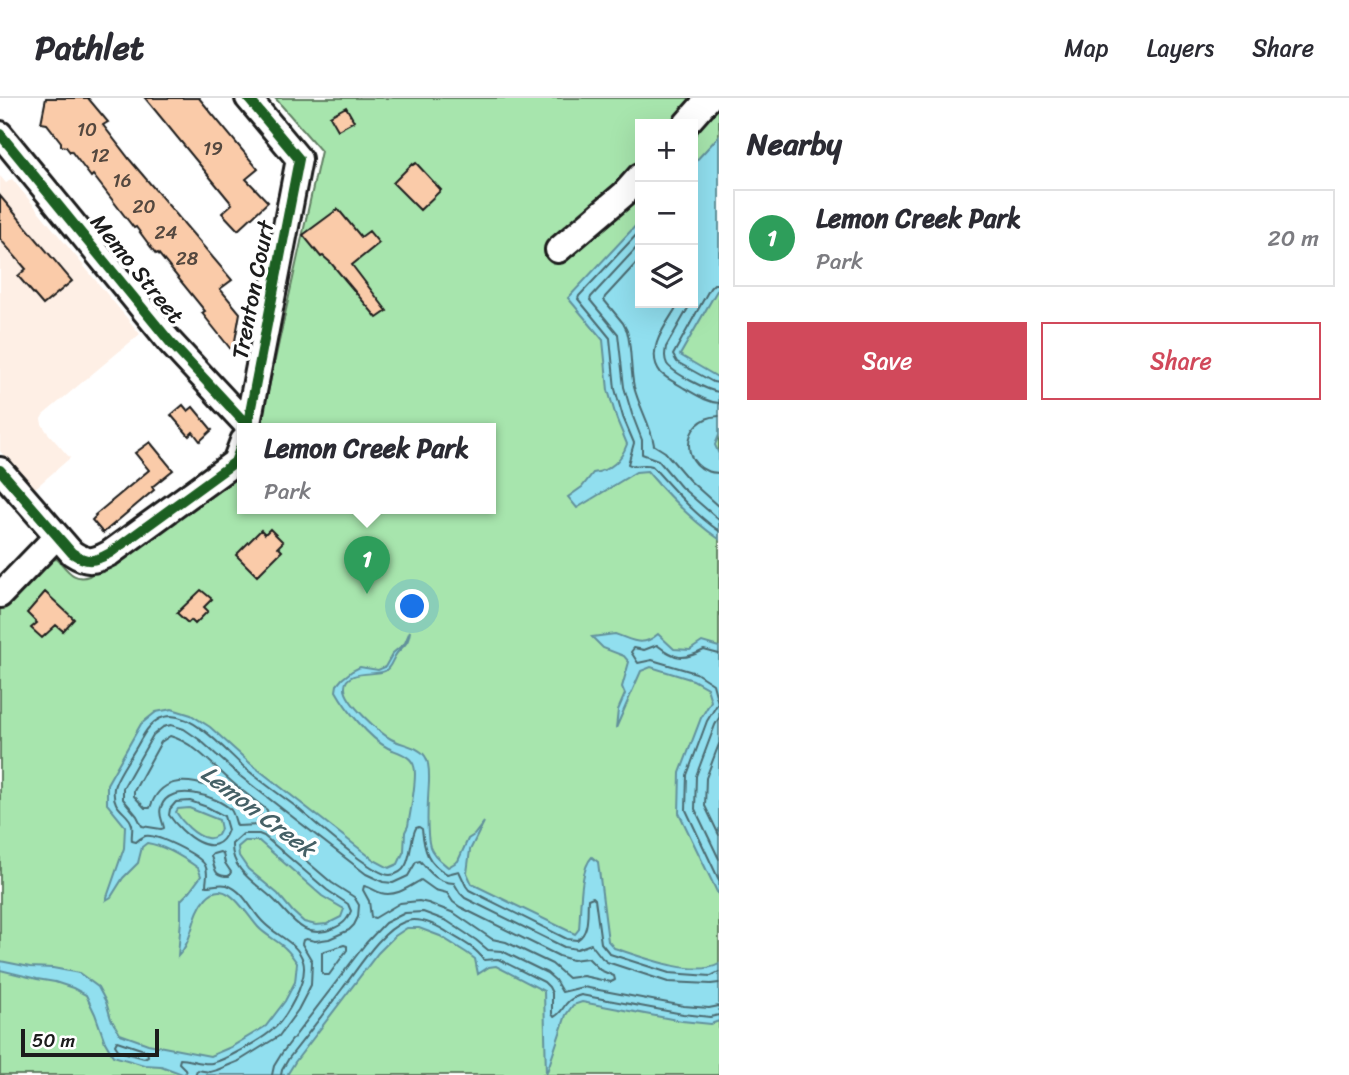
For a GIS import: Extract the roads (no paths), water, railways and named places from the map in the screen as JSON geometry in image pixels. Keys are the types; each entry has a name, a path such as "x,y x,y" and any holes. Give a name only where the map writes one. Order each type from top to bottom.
{"street":[{"name":"Trenton Court","path":"248,98 299,159 248,423"},
{"path":"690,119 709,98"},
{"name":"Memo Street","path":"0,134 239,423"},
{"path":"558,250 635,182"},
{"name":"Trenton Court","path":"57,536 81,559 90,561 101,558 235,462 237,456"},
{"path":"0,470 57,536 0,595"}],"water":[{"path":"719,136 719,287 680,355 719,378 719,435 715,445 719,454 719,539 681,508 647,471 636,472 577,508 568,497 582,487 593,473 614,464 627,444 608,390 603,340 568,298 635,226 635,308 698,308 698,159"},
{"name":"Lemon Creek","path":"410,631 407,642 385,671 350,678 345,688 357,709 372,724 391,739 418,750 427,759 428,833 430,847 435,856 448,867 458,861 468,839 484,822 470,850 467,873 472,884 575,934 579,929 585,871 592,857 598,862 608,941 614,948 667,964 696,969 719,964 719,1021 711,1024 682,1021 582,1002 573,1005 566,1015 546,1075 544,991 496,966 478,974 475,959 467,953 440,936 419,928 407,928 378,953 287,1075 185,1075 161,1066 144,1065 113,1056 86,995 55,982 0,970 0,961 79,973 98,987 120,1034 148,1044 210,1056 266,1026 285,1001 295,982 297,963 284,947 258,927 235,899 221,891 213,892 201,905 187,943 178,956 181,900 201,876 198,868 168,849 147,843 142,847 138,863 106,900 124,848 125,826 107,804 107,784 141,724 156,712 172,709 191,715 210,727 251,764 374,860 389,868 398,864 404,851 405,832 412,804 414,766 407,757 388,748 366,730 336,691 342,679 360,667 378,670 385,667 393,653 405,643","holes":["189,808 219,820 221,829 218,835 207,838 189,828 176,812 178,809","245,841 259,841 322,896 344,909 341,917 327,924 304,922 278,894 248,869 239,856 238,847"]},
{"path":"615,634 642,642 658,634 674,649 690,650 702,642 719,647 719,896 679,813 680,773 701,718 711,701 707,688 693,680 651,667 641,671 616,728 618,710 625,694 622,687 629,662 624,656 603,648 592,637"}],"place":[{"name":"Lemon Creek Park","path":"367,594"}]}
